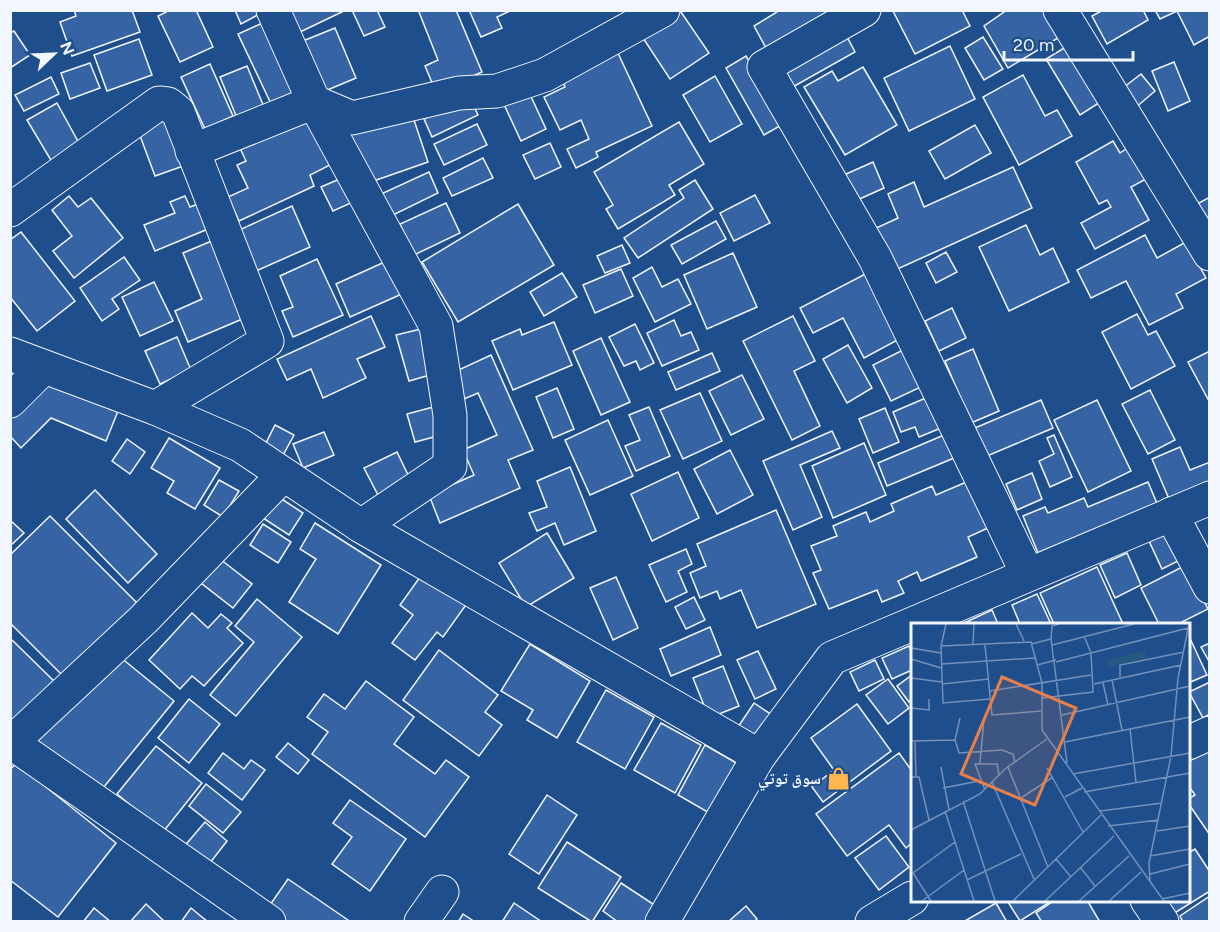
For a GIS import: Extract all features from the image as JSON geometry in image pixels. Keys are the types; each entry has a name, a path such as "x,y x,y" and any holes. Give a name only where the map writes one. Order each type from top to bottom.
{"street":[{"path":"273,10 314,102 428,306 436,326 450,415 450,466 361,526"},
{"path":"192,151 314,102 352,118 459,93 497,91 545,75 663,10"},
{"path":"864,10 764,67 875,258 1027,573"},
{"path":"1060,10 1209,254"},
{"path":"10,210 159,103 168,104 178,112 267,341 155,408"},
{"path":"10,354 155,408 240,445 361,526 759,756"},
{"path":"10,401 44,367"},
{"path":"269,921 11,744 144,619 283,475"},
{"path":"912,623 1209,498"},
{"path":"1171,514 1209,586"},
{"path":"662,921 759,756 832,658 911,624"},
{"path":"1190,742 1209,733"},
{"path":"421,921 442,892"},
{"path":"872,921 911,899"},
{"path":"1148,902 1162,921"}],"building":[{"path":"74,10 132,10 140,32 72,56 60,22 76,16"},
{"path":"170,10 196,10 213,47 180,62 158,16"},
{"path":"235,10 265,10 265,11 241,24"},
{"path":"287,10 346,10 298,33"},
{"path":"352,10 377,10 385,27 364,36"},
{"path":"456,10 482,72 436,92 425,66 438,60 419,12"},
{"path":"469,10 512,10 497,17 502,28 481,37"},
{"path":"780,10 826,10 832,21 771,57 754,26"},
{"path":"962,10 970,26 915,54 893,11"},
{"path":"1007,10 1048,10 1063,35 1008,68 984,26"},
{"path":"1103,10 1143,10 1148,20 1107,44 1092,16"},
{"path":"1155,10 1210,10 1210,36 1194,45 1177,11 1160,19"},
{"path":"681,12 709,53 670,79 643,38"},
{"path":"267,21 303,96 274,110 238,34"},
{"path":"335,28 356,78 325,91 303,41"},
{"path":"14,31 30,55 10,68 10,33"},
{"path":"845,33 855,52 791,88 780,69"},
{"path":"983,37 1003,69 984,80 965,48"},
{"path":"139,39 152,75 107,91 94,55"},
{"path":"1069,45 1102,101 1080,115 1046,59"},
{"path":"950,46 975,99 909,131 884,78"},
{"path":"617,51 652,126 596,152 598,157 576,168 567,149 589,139 581,120 560,130 544,97 565,87 561,77"},
{"path":"746,56 785,123 764,135 726,68"},
{"path":"1174,62 1190,101 1168,111 1152,71"},
{"path":"90,63 100,88 70,99 61,73"},
{"path":"210,64 233,116 205,129 181,77"},
{"path":"247,66 264,107 237,118 220,77"},
{"path":"863,67 897,125 845,155 804,87 832,71 838,81"},
{"path":"1141,74 1155,91 1134,109 1119,91"},
{"path":"1023,75 1045,116 1057,110 1072,136 1019,165 983,97"},
{"path":"715,76 742,124 710,142 683,95"},
{"path":"51,77 59,94 24,111 15,95"},
{"path":"527,88 546,129 521,141 502,100"},
{"path":"470,98 478,115 432,137 424,119"},
{"path":"57,103 80,145 52,162 27,120"},
{"path":"411,111 428,162 365,184 347,133"},
{"path":"167,113 186,165 155,176 136,125"},
{"path":"308,117 330,165 310,175 314,186 239,221 228,197 248,188 237,165 246,161 240,148"},
{"path":"679,122 704,164 669,185 675,195 618,229 606,209 613,205 594,172"},
{"path":"477,124 487,145 444,165 434,144"},
{"path":"975,125 991,153 945,179 929,151"},
{"path":"1113,141 1120,153 1129,147 1146,179 1131,187 1149,220 1095,249 1081,223 1111,207 1107,200 1099,204 1076,162"},
{"path":"550,143 561,167 535,179 523,155"},
{"path":"483,158 493,178 452,196 443,178"},
{"path":"873,162 884,188 855,201 844,175"},
{"path":"1013,167 1032,208 893,271 874,229 898,218 888,194 914,182 924,207"},
{"path":"429,172 438,193 391,216 381,194"},
{"path":"342,178 353,202 333,211 321,187"},
{"path":"695,180 713,209 638,258 624,238 684,198 679,190"},
{"path":"755,195 770,223 734,241 720,213"},
{"path":"69,196 78,207 91,198 123,238 74,278 53,251 72,236 52,210"},
{"path":"185,196 190,207 198,204 208,229 155,251 144,225 175,213 170,202"},
{"path":"1210,197 1210,228 1197,204"},
{"path":"446,203 460,233 414,255 400,224"},
{"path":"518,204 554,265 458,322 422,262"},
{"path":"292,206 310,247 256,271 237,231"},
{"path":"716,221 726,239 682,264 671,245"},
{"path":"1026,225 1040,255 1053,248 1069,282 1009,311 979,247"},
{"path":"21,232 75,301 37,331 10,297 10,240"},
{"path":"1145,235 1157,258 1186,242 1206,278 1176,294 1183,308 1149,325 1126,281 1091,298 1077,270"},
{"path":"214,240 247,317 188,342 175,311 202,299 183,253"},
{"path":"622,245 630,263 605,273 597,256"},
{"path":"946,252 957,272 936,283 926,263"},
{"path":"733,253 757,307 707,329 684,275"},
{"path":"124,257 140,280 112,299 119,309 102,321 80,288"},
{"path":"317,259 343,315 293,337 282,311 293,307 280,276"},
{"path":"389,260 404,293 350,317 336,284"},
{"path":"652,267 662,287 678,279 691,304 655,322 633,278"},
{"path":"621,269 633,296 595,313 583,285"},
{"path":"871,271 905,336 864,358 843,318 813,333 800,308"},
{"path":"562,273 577,297 544,316 530,292"},
{"path":"154,282 173,321 140,336 122,297"},
{"path":"952,308 966,338 939,351 925,321"},
{"path":"1137,314 1148,335 1156,331 1175,366 1131,389 1102,332"},
{"path":"371,316 385,347 357,359 366,378 323,398 311,369 287,380 277,359"},
{"path":"793,316 815,361 794,371 820,426 792,440 743,341"},
{"path":"674,320 681,336 691,332 699,350 662,366 647,333"},
{"path":"554,322 572,365 513,390 492,341 520,329 522,335"},
{"path":"635,324 654,363 640,370 636,361 624,366 609,337"},
{"path":"425,328 437,373 409,381 396,335"},
{"path":"177,337 191,370 160,384 145,351"},
{"path":"601,338 630,402 601,415 573,351"},
{"path":"848,345 872,388 847,403 823,359"},
{"path":"907,348 925,385 891,401 873,365"},
{"path":"973,349 999,411 971,423 945,361"},
{"path":"1210,351 1210,403 1188,362"},
{"path":"712,353 720,371 676,390 668,372"},
{"path":"491,355 533,450 508,460 520,488 440,523 429,495 474,475 463,450 497,435 478,393 464,399 452,373"},
{"path":"742,375 764,419 731,435 709,391"},
{"path":"46,381 118,411 106,441 51,418 21,448 10,436 10,416"},
{"path":"557,388 574,429 553,438 536,397"},
{"path":"1150,390 1175,440 1148,454 1122,404"},
{"path":"700,393 722,441 683,459 660,410"},
{"path":"928,397 941,428 919,437 915,427 901,432 893,412"},
{"path":"1041,400 1053,428 987,456 975,428"},
{"path":"1097,400 1131,471 1088,492 1054,420"},
{"path":"437,406 445,434 415,442 407,414"},
{"path":"649,407 670,456 636,471 625,446 640,440 629,415"},
{"path":"885,408 899,442 873,453 859,419"},
{"path":"608,420 633,476 590,495 565,440"},
{"path":"275,425 294,435 282,457 264,447"},
{"path":"832,431 840,448 800,465 822,517 793,530 763,461"},
{"path":"324,432 334,455 303,468 293,444"},
{"path":"944,435 954,458 887,486 878,463"},
{"path":"1054,435 1072,477 1050,487 1039,461 1054,454 1047,438"},
{"path":"169,438 220,468 195,509 167,493 174,481 151,468"},
{"path":"127,439 145,452 130,474 112,461"},
{"path":"864,443 886,495 833,518 812,466"},
{"path":"1180,447 1190,470 1210,462 1210,491 1172,506 1152,459"},
{"path":"730,450 753,495 717,514 694,469"},
{"path":"397,452 410,479 378,495 364,468"},
{"path":"570,467 596,531 564,545 555,523 537,531 529,513 547,507 537,481"},
{"path":"678,472 699,518 652,541 631,494"},
{"path":"1032,473 1042,499 1017,510 1006,484"},
{"path":"219,480 239,491 223,517 204,505"},
{"path":"971,480 990,527 968,537 977,557 921,581 917,572 898,581 904,593 882,602 877,590 829,609 813,573 821,570 811,546 837,536 833,526 866,512 870,522 894,511 891,504 932,486 936,495"},
{"path":"1148,482 1161,513 1042,563 1023,516 1045,507 1048,513 1084,498 1088,507"},
{"path":"95,490 157,554 128,583 66,519"},
{"path":"277,496 303,513 289,535 263,518"},
{"path":"776,510 816,604 757,628 741,590 720,599 717,591 700,598 690,573 706,566 697,544"},
{"path":"50,516 139,605 66,679 10,623 10,555"},
{"path":"10,520 24,533 10,546"},
{"path":"315,523 381,565 338,634 289,602 316,559 300,549"},
{"path":"263,524 291,542 278,563 250,545"},
{"path":"1173,529 1186,557 1162,569 1149,541"},
{"path":"547,533 574,578 526,607 499,563"},
{"path":"686,549 692,564 678,571 687,592 666,602 649,565"},
{"path":"1127,553 1141,585 1115,598 1100,565"},
{"path":"220,559 252,584 233,608 201,583"},
{"path":"1186,565 1208,609 1180,623 1158,623 1141,588"},
{"path":"1097,567 1123,623 1054,623 1040,593"},
{"path":"425,570 468,602 443,637 437,632 415,660 392,643 413,615 400,605"},
{"path":"616,577 638,628 613,640 590,588"},
{"path":"1037,594 1051,623 1020,623 1012,605"},
{"path":"694,597 705,620 686,629 675,607"},
{"path":"257,599 302,637 236,716 210,695 254,642 235,626"},
{"path":"992,610 998,623 964,623"},
{"path":"192,613 208,628 221,614 232,623 227,628 243,643 204,686 192,676 180,689 149,660"},
{"path":"710,627 721,655 671,676 660,649"},
{"path":"10,638 56,683 10,729"},
{"path":"1190,638 1207,675 1190,682"},
{"path":"1210,643 1210,663 1201,647"},
{"path":"530,644 590,681 557,738 527,720 533,710 501,691"},
{"path":"909,646 911,670 892,679 882,658"},
{"path":"439,650 498,695 485,712 502,725 479,756 403,700"},
{"path":"758,651 776,689 755,699 737,660"},
{"path":"120,657 174,701 99,793 31,739"},
{"path":"875,660 884,679 859,691 850,672"},
{"path":"723,666 739,706 709,718 693,678"},
{"path":"911,676 911,700 909,702 897,686"},
{"path":"888,679 909,708 888,724 866,695"},
{"path":"366,681 414,717 394,744 435,774 446,760 469,777 425,837 312,754 328,732 307,717 324,694 345,709"},
{"path":"1210,682 1210,714 1203,718 1190,692"},
{"path":"606,690 654,717 625,769 577,742"},
{"path":"189,699 220,724 189,763 158,738"},
{"path":"754,703 772,715 752,744 734,733"},
{"path":"857,704 891,751 823,802 812,787 834,770 811,738"},
{"path":"661,723 701,745 675,793 634,770"},
{"path":"288,743 309,760 298,774 276,757"},
{"path":"705,745 738,764 711,814 678,795"},
{"path":"156,746 202,783 163,832 117,794"},
{"path":"1210,748 1210,835 1190,806 1190,798 1195,795 1190,788 1190,761"},
{"path":"223,753 244,769 251,760 265,770 242,800 208,773"},
{"path":"899,753 911,770 911,844 906,848 889,825 847,856 816,814"},
{"path":"16,763 116,843 58,917 10,880 10,770"},
{"path":"206,784 241,812 223,833 189,806"},
{"path":"547,795 577,815 539,874 509,854"},
{"path":"350,800 406,839 370,891 332,864 352,837 333,823"},
{"path":"205,822 227,841 206,868 182,849"},
{"path":"886,836 909,867 879,890 855,858"},
{"path":"567,842 621,877 592,922 538,888"},
{"path":"1195,849 1210,872 1210,891 1165,919 1154,902 1190,902 1190,852"},
{"path":"288,879 348,920 346,922 272,922 263,915"},
{"path":"621,883 656,906 647,922 618,922 603,911"},
{"path":"1210,896 1210,922 1183,922 1180,916"},
{"path":"1008,902 1050,902 1020,921"},
{"path":"1052,902 1088,902 1100,922 1042,922 1036,913"},
{"path":"514,903 542,922 502,922"},
{"path":"996,903 1007,922 963,922"},
{"path":"146,904 165,922 130,922"},
{"path":"746,906 757,919 754,922 728,922"},
{"path":"94,908 111,922 83,922"},
{"path":"191,908 208,922 181,922"},
{"path":"463,914 475,922 458,922"}],"place":[{"name":"سوق توتي","path":"839,778"}]}
